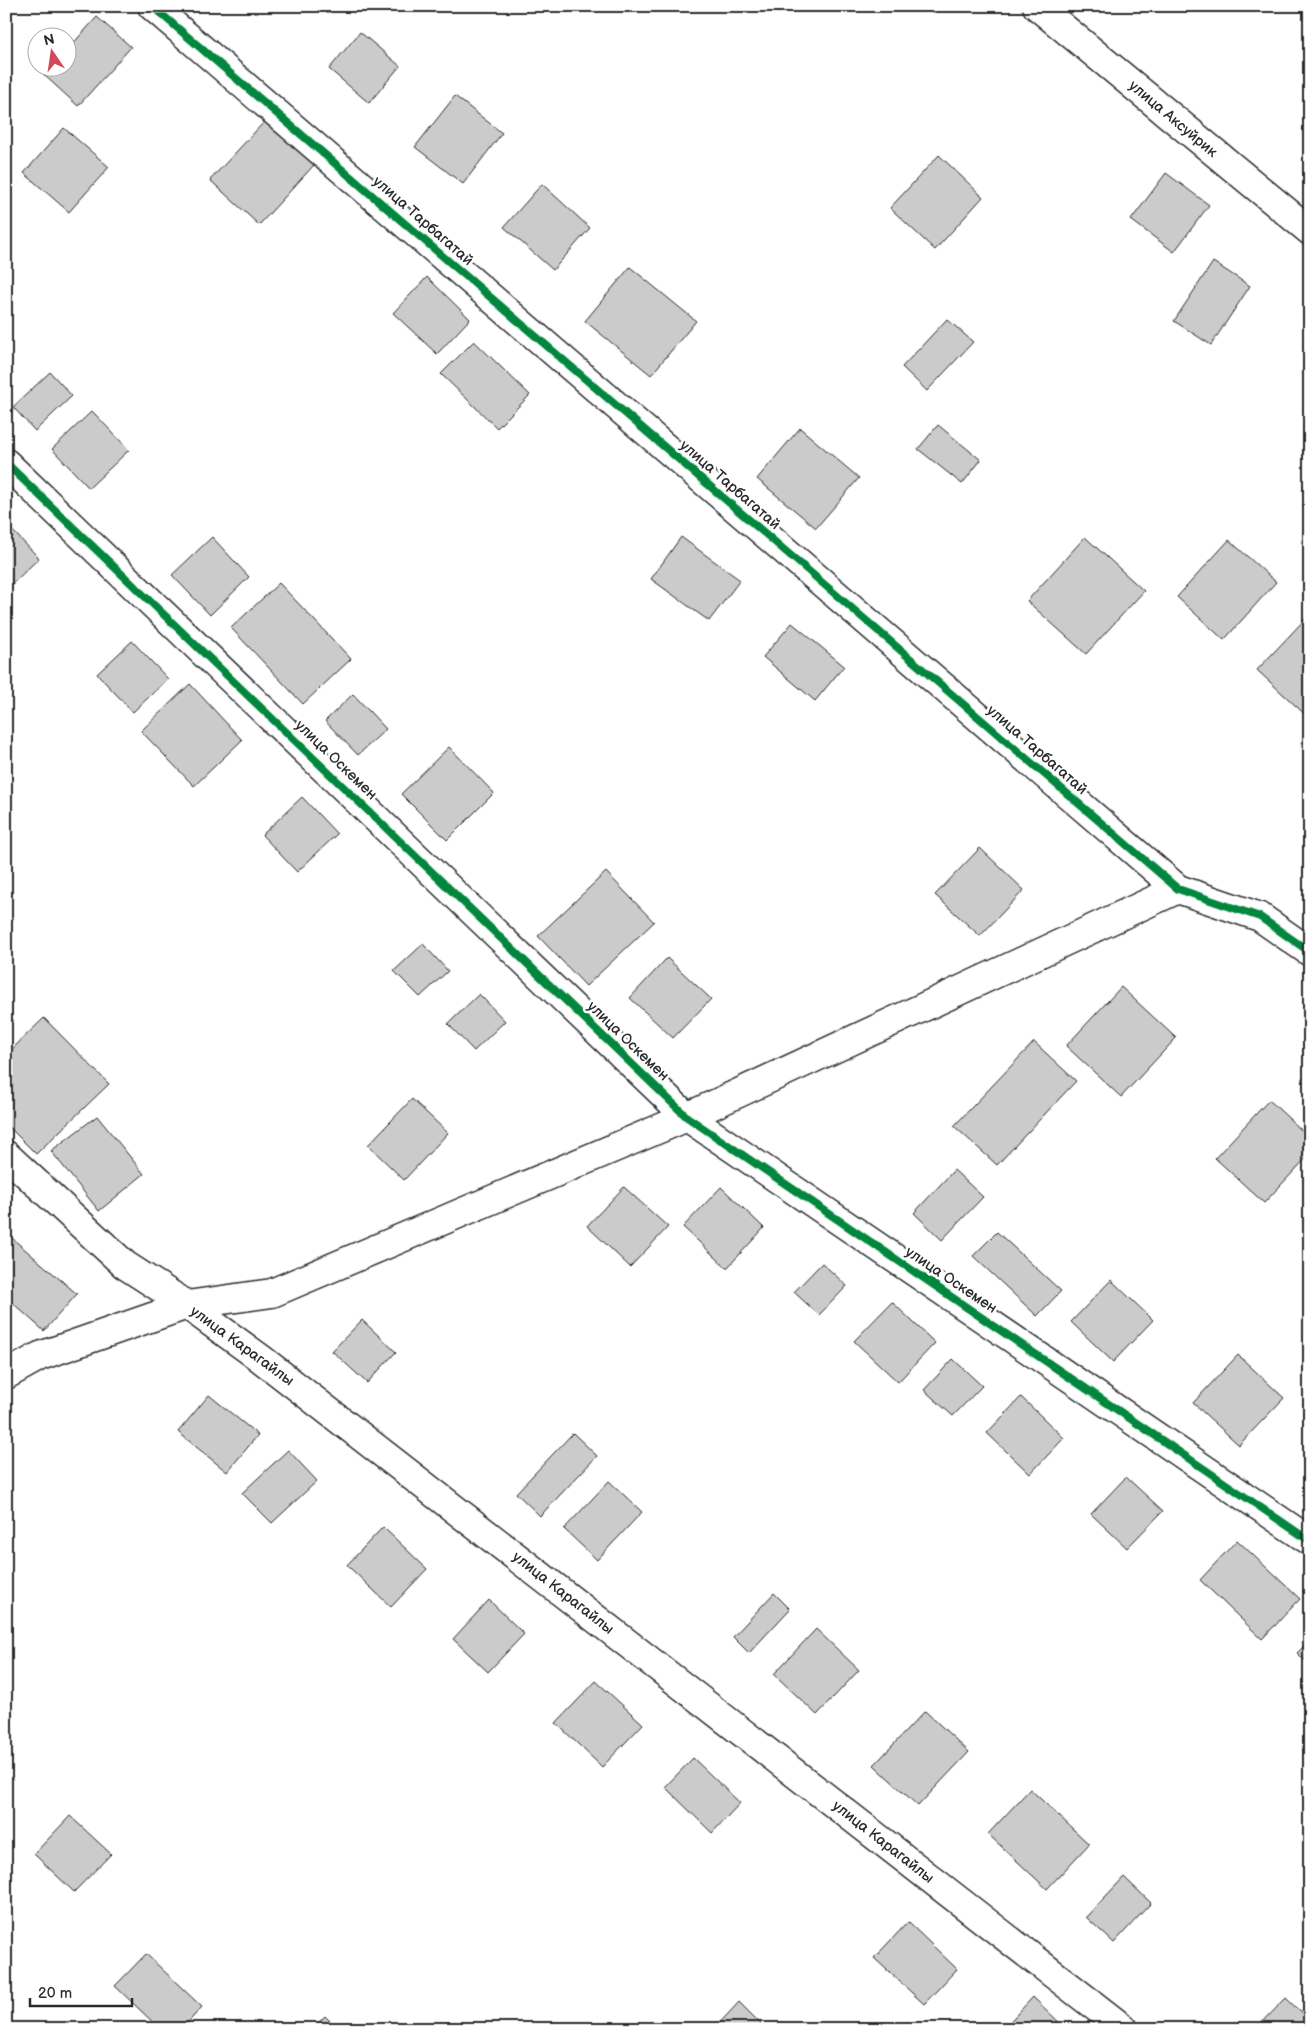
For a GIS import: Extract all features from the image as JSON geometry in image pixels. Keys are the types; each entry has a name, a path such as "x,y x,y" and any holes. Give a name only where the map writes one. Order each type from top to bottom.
{"street":[{"name":"улица Тарбагатай","path":"152,6 1178,890 1260,918 1310,952"},
{"name":"улица Аксуйрик","path":"1037,6 1310,232"},
{"name":"улица Оскемен","path":"6,463 687,1117 1310,1541"},
{"path":"6,1375 40,1356 187,1305 272,1293 687,1117 1178,890"},
{"name":"улица Карагайлы","path":"6,1155 125,1265 187,1305 260,1358 1124,2029"}],"building":[{"path":"97,17 131,47 78,106 47,78 78,78 78,38"},
{"path":"360,32 400,66 369,103 329,69"},
{"path":"455,96 502,133 463,184 415,147"},
{"path":"266,120 314,165 259,225 210,180"},
{"path":"64,128 109,167 69,212 24,173"},
{"path":"939,155 983,197 935,250 890,208"},
{"path":"1166,173 1209,205 1174,252 1131,220"},
{"path":"542,184 590,228 553,270 504,227"},
{"path":"1213,262 1250,286 1211,345 1174,321"},
{"path":"630,267 696,321 651,375 585,321"},
{"path":"427,277 470,319 437,354 393,313"},
{"path":"947,319 973,342 927,391 902,367"},
{"path":"474,341 530,395 497,428 441,374"},
{"path":"50,372 72,396 35,431 13,407"},
{"path":"92,411 129,450 89,488 52,449"},
{"path":"938,425 981,460 962,484 918,449"},
{"path":"800,428 859,478 816,528 757,479"},
{"path":"6,526 39,558 6,590"},
{"path":"212,537 249,577 210,615 172,575"},
{"path":"681,537 740,580 709,621 651,579"},
{"path":"1085,537 1144,591 1086,654 1027,601"},
{"path":"1229,540 1276,582 1224,640 1177,597"},
{"path":"279,583 351,659 303,704 231,628"},
{"path":"1308,616 1310,617 1310,719 1257,670"},
{"path":"792,623 844,666 815,701 763,657"},
{"path":"132,641 168,679 133,712 97,674"},
{"path":"190,684 242,740 194,786 141,731"},
{"path":"353,694 386,729 358,755 325,721"},
{"path":"449,747 494,793 447,840 401,794"},
{"path":"302,797 337,834 297,872 262,835"},
{"path":"980,848 1024,890 980,936 935,895"},
{"path":"606,872 654,922 586,986 538,936"},
{"path":"423,944 448,971 420,997 394,971"},
{"path":"667,958 711,999 673,1038 630,998"},
{"path":"1121,987 1176,1038 1121,1097 1066,1046"},
{"path":"479,994 505,1021 474,1051 448,1024"},
{"path":"44,1018 109,1084 36,1154 6,1124 6,1055"},
{"path":"1034,1042 1076,1081 997,1165 954,1126"},
{"path":"412,1099 448,1133 404,1180 368,1145"},
{"path":"1269,1100 1310,1138 1310,1154 1264,1203 1215,1158"},
{"path":"97,1116 144,1174 99,1211 51,1151"},
{"path":"954,1170 983,1197 942,1240 914,1213"},
{"path":"624,1187 668,1227 630,1267 587,1226"},
{"path":"721,1187 764,1228 727,1268 683,1227"},
{"path":"997,1232 1061,1291 1037,1316 973,1256"},
{"path":"6,1233 77,1294 44,1331 6,1297"},
{"path":"822,1263 847,1286 819,1315 794,1292"},
{"path":"1111,1280 1153,1320 1113,1362 1071,1322"},
{"path":"892,1302 935,1343 898,1382 854,1341"},
{"path":"362,1320 396,1352 367,1383 332,1351"},
{"path":"1238,1355 1284,1398 1239,1445 1193,1403"},
{"path":"953,1359 982,1386 953,1416 924,1390"},
{"path":"209,1395 258,1435 227,1472 178,1432"},
{"path":"1021,1397 1064,1438 1030,1474 987,1433"},
{"path":"573,1433 597,1456 540,1516 516,1493"},
{"path":"288,1450 317,1481 272,1523 242,1493"},
{"path":"1126,1477 1163,1511 1127,1548 1091,1514"},
{"path":"609,1481 642,1512 597,1560 564,1529"},
{"path":"383,1527 427,1569 391,1607 347,1565"},
{"path":"1237,1540 1300,1599 1262,1639 1200,1580"},
{"path":"774,1593 790,1609 749,1653 733,1637"},
{"path":"489,1600 524,1634 488,1672 453,1639"},
{"path":"816,1629 859,1670 817,1715 774,1674"},
{"path":"1310,1640 1310,1665 1297,1653"},
{"path":"596,1681 643,1724 602,1767 556,1723"},
{"path":"925,1711 969,1752 918,1806 874,1765"},
{"path":"693,1758 740,1803 712,1833 665,1787"},
{"path":"1030,1789 1089,1844 1047,1889 988,1834"},
{"path":"70,1816 111,1854 74,1892 34,1854"},
{"path":"1124,1877 1151,1903 1114,1943 1086,1917"},
{"path":"908,1922 957,1969 924,2004 874,1958"},
{"path":"146,1954 202,2007 182,2029 160,2029 115,1986"},
{"path":"1033,1997 1066,2029 1003,2029"},
{"path":"1286,1998 1310,2021 1310,2029 1256,2029"},
{"path":"739,2002 761,2024 756,2029 714,2029"},
{"path":"325,2016 338,2029 313,2029"}],"cycle path":[{"path":"152,6 1178,889 1260,917 1310,952"},
{"path":"6,463 687,1117 1310,1541"}]}
